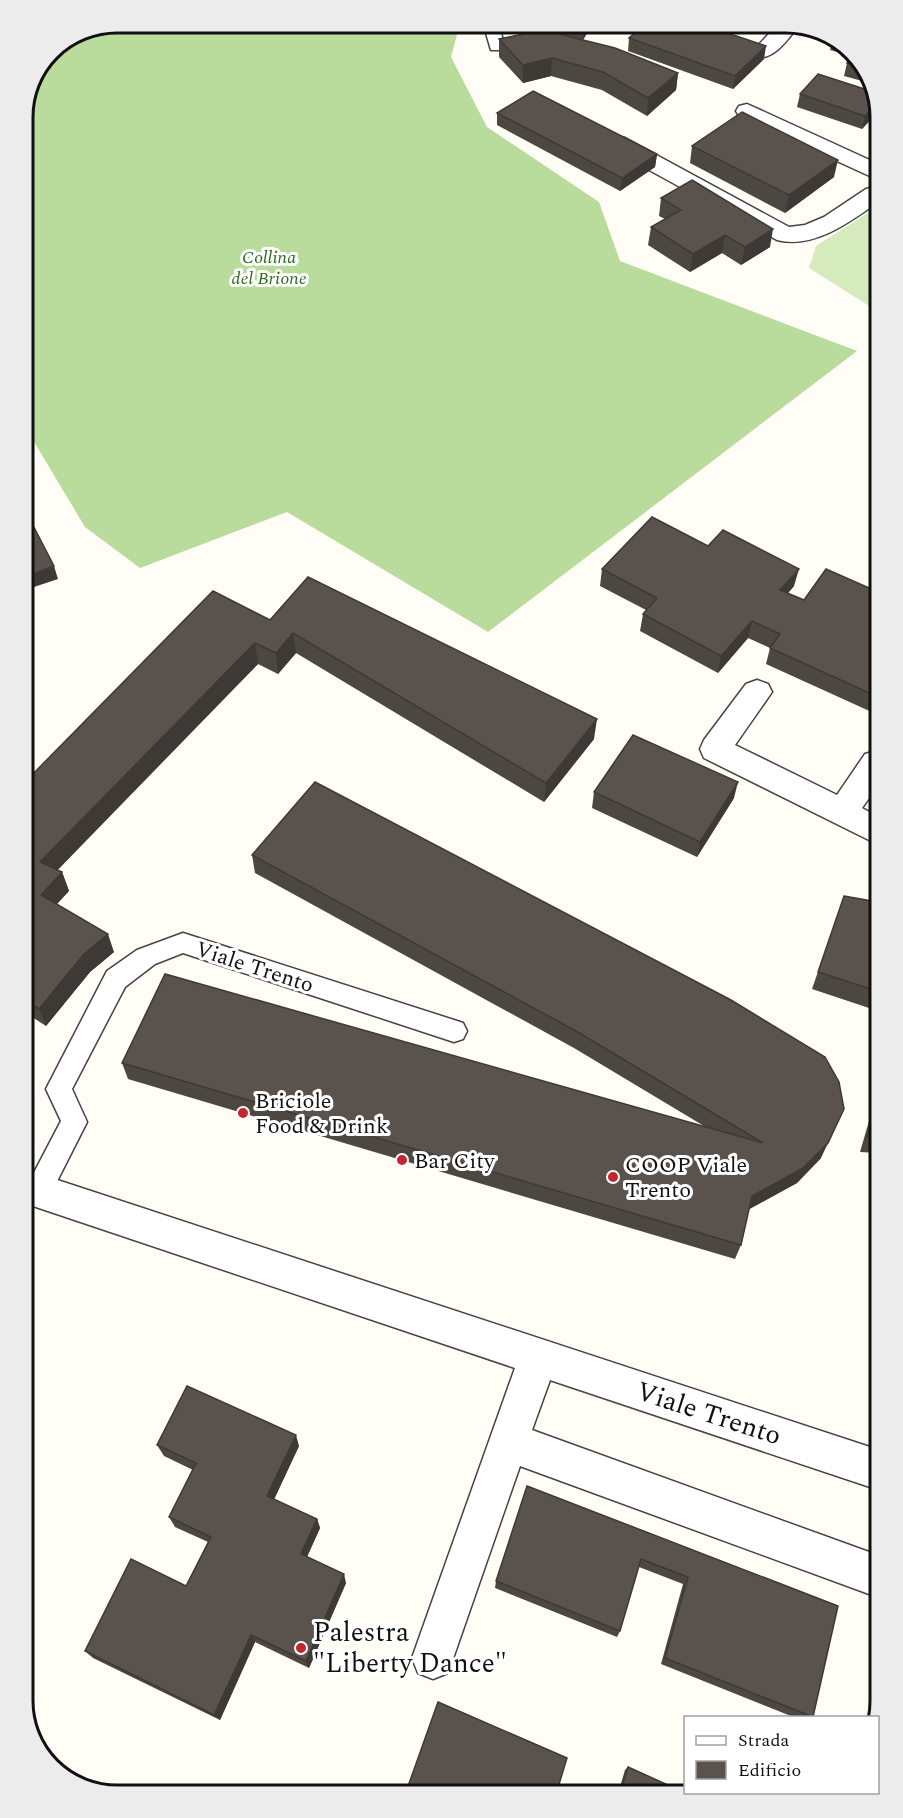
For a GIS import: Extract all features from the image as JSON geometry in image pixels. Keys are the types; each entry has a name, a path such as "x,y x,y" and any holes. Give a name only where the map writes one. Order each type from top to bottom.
{"street":[{"path":"763,52 781,33"},
{"path":"747,111 870,169"},
{"path":"593,130 785,235 808,234 827,226 870,197"},
{"path":"757,692 715,749 870,827"},
{"path":"842,812 870,772"},
{"name":"Viale Trento","path":"33,1189 870,1467"},
{"path":"433,1658 538,1357"},
{"path":"509,1442 870,1572"}],"lane":[{"path":"494,33 497,47"},
{"name":"Viale Trento","path":"33,1189 74,1122 59,1089 116,979 146,957 183,943 454,1031"}],"green space":[{"name":"Collina del Brione","path":"117,33 457,33 451,57 487,127 599,202 620,261 857,351 488,632 287,512 140,568 85,527 33,440 33,111 36,95 50,66 75,44 90,37"},
{"path":"870,212 870,306 809,268 816,246"}],"building":[{"path":"528,33 555,33 615,48 678,73 648,98 603,72 552,58 523,65 499,39"},
{"path":"635,33 728,33 766,46 735,76 629,38"},
{"path":"818,74 865,89 869,112 865,116 800,94"},
{"path":"533,91 657,154 622,178 497,113"},
{"path":"742,112 838,160 789,195 692,146"},
{"path":"692,180 773,229 745,247 725,235 693,254 651,227 681,210 661,198"},
{"path":"652,517 708,546 723,530 799,569 780,590 804,600 826,569 870,588 870,693 770,648 780,634 752,621 721,656 643,614 657,598 602,569"},
{"path":"33,525 54,566 33,574"},
{"path":"308,577 597,719 546,783 293,633 276,653 255,643 40,862 62,872 41,895 108,934 84,954 39,1009 33,1005 33,774 213,591 270,620"},
{"path":"633,735 738,782 700,842 594,792"},
{"path":"315,782 731,1000 825,1057 839,1082 844,1109 828,1143 803,1168 752,1196 741,1245 122,1063 165,974 763,1143 576,1031 252,855"},
{"path":"844,896 870,901 870,989 818,972"},
{"path":"187,1386 296,1435 267,1496 317,1519 301,1554 344,1574 306,1661 251,1635 214,1715 85,1651 131,1559 186,1586 211,1537 169,1517 196,1463 157,1445"},
{"path":"527,1486 838,1606 813,1716 665,1658 688,1577 641,1559 620,1631 496,1581"},
{"path":"438,1702 567,1758 559,1785 408,1785"},
{"path":"628,1767 668,1785 623,1785"}],"place":[{"name":"Briciole Food & Drink","path":"243,1113"},
{"name":"Bar City","path":"402,1160"},
{"name":"COOP Viale Trento","path":"613,1177"},
{"name":"Palestra \"Liberty Dance\"","path":"301,1648"}]}
